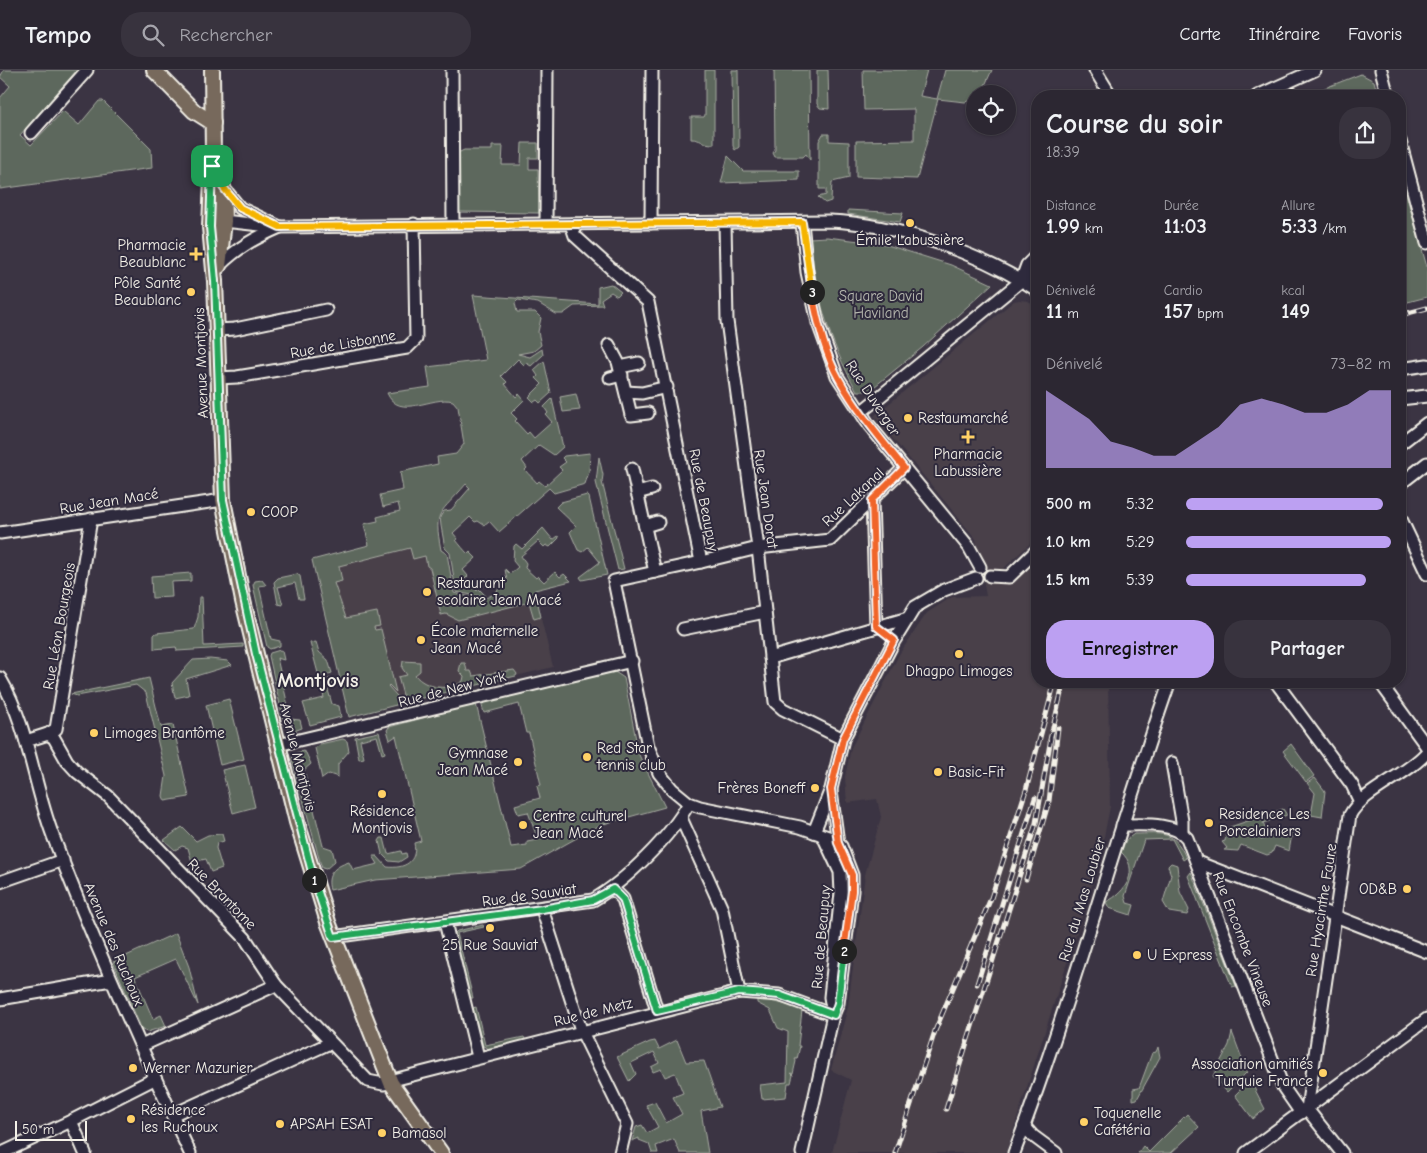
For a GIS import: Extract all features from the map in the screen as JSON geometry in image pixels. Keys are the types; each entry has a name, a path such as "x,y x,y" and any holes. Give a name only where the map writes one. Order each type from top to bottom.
{"main road":[{"path":"154,70 194,111 213,123"},
{"path":"212,70 213,160"},
{"name":"Avenue Montjovis","path":"213,160 223,187 224,226 219,266 215,281"},
{"name":"Avenue Montjovis","path":"213,160 210,227 215,281 223,500 243,600 300,830 333,937 391,1083 436,1151"}],"street":[{"path":"31,132 87,70"},
{"path":"452,70 453,224"},
{"path":"546,223 547,70"},
{"path":"651,224 652,70"},
{"path":"1095,70 1107,90"},
{"path":"1270,90 1315,70"},
{"path":"1380,70 1386,90"},
{"path":"1406,164 1427,243"},
{"path":"223,187 240,208 280,227"},
{"name":"Rue Duverger","path":"802,222 807,272 818,323 837,376 860,412 969,547 978,573"},
{"path":"210,227 845,222 897,230 958,252 1031,287"},
{"name":"Rue Jean Dorat","path":"725,223 727,321 758,548 775,702 782,709 843,739"},
{"name":"Rue de Lisbonne","path":"218,378 237,378 406,348 416,339 414,224"},
{"name":"Rue de Beaupuy","path":"571,224 575,236 648,302 702,562 614,581 648,746 659,773 672,789 689,803 818,834 838,843 849,864 852,875 852,891 838,1003 802,1153"},
{"path":"219,266 236,250 280,227"},
{"path":"1022,281 1027,265 1031,261"},
{"path":"860,412 1022,281 1031,276"},
{"path":"217,330 235,329 326,310"},
{"path":"609,345 621,371 626,392 626,416 648,413"},
{"path":"610,378 639,363"},
{"path":"1406,367 1427,364"},
{"path":"626,392 642,394 667,388"},
{"path":"1406,398 1427,396"},
{"path":"1406,439 1427,423"},
{"path":"1406,479 1427,463"},
{"name":"Rue Lakanal","path":"702,562 758,548 830,540 904,468"},
{"path":"632,469 655,572"},
{"path":"637,493 652,489"},
{"name":"Rue Jean Macé","path":"0,533 223,500"},
{"path":"872,500 876,626"},
{"name":"Rue Léon Bourgeois","path":"48,734 56,729 57,724 91,519"},
{"path":"644,526 658,522"},
{"path":"1406,530 1427,574"},
{"path":"836,825 828,834 818,834 843,739 894,640 915,607 978,573 988,570 990,576 1009,576 1031,556"},
{"path":"683,629 765,612"},
{"path":"770,658 908,618"},
{"path":"876,626 894,640"},
{"name":"Rue de New York","path":"278,745 632,661"},
{"name":"Avenue des Ruchoux","path":"0,678 13,703 26,741 44,810 63,860 111,980 154,1079 190,1153"},
{"name":"Rue du Mas Loubier","path":"1014,1153 1168,688"},
{"path":"1280,688 1352,785 1360,802"},
{"path":"1384,688 1427,747"},
{"path":"26,741 48,734"},
{"name":"Rue Brantome","path":"48,734 54,738 67,761 77,772 108,796 246,938 276,985 330,1043 368,1081 391,1083"},
{"name":"Rue Hyacinthe Faure","path":"1304,1111 1350,815 1360,802 1388,784 1427,752"},
{"path":"1122,825 1171,828 1182,832 1182,821 1172,763"},
{"path":"831,789 838,843"},
{"name":"Rue de Sauviat","path":"333,937 542,909 593,900 613,889 681,818 689,803"},
{"path":"681,818 722,909 739,992"},
{"name":"Rue Encombe Vineuse","path":"1182,832 1198,862 1283,1087 1342,1153"},
{"name":"Rue de Beaupuy","path":"818,834 840,872 842,893 830,996 834,1015"},
{"path":"0,882 63,860"},
{"path":"1198,862 1335,914 1427,952"},
{"path":"613,889 623,899 657,1011"},
{"path":"542,909 581,1030 627,1124 620,1153"},
{"path":"445,922 478,1057"},
{"path":"0,999 111,980"},
{"path":"141,1046 276,985"},
{"name":"Rue de Metz","path":"391,1083 397,1079 581,1030 739,992 779,995 834,1015"},
{"path":"1246,1153 1427,1019"},
{"path":"172,1115 330,1043"},
{"path":"2,1153 154,1079"},
{"path":"71,1121 85,1153"},
{"path":"1024,1126 1033,1136 1056,1153"}],"shaded area":[{"path":"1019,300 1031,303 1031,543 1002,570 1010,585 1031,565 1031,688 1108,688 1110,807 1098,866 1006,1153 832,1153 851,1080 831,1070 848,1007 865,875 881,817 877,799 847,803 845,777 851,748 900,653 927,613 952,597 986,596 976,539 874,416 1014,301"},
{"path":"437,527 450,592 480,599 534,590 553,667 349,717 312,560"}],"green space":[{"path":"4,70 77,70 20,135 31,145 63,111 79,125 99,101 103,101 151,149 152,168 0,189 0,98 10,86 0,77"},
{"path":"705,70 714,70 714,144 691,139 691,117 704,117 705,115"},
{"path":"732,70 738,70 739,147 735,150 733,146"},
{"path":"774,70 809,70 810,160 806,154 803,157 775,157 773,153 775,150"},
{"path":"817,70 828,70 829,109 820,108 817,104"},
{"path":"863,70 927,70 920,96 937,99 945,70 992,70 985,85 966,85 966,102 938,99 917,179 856,177 856,141 914,140 914,109 864,110"},
{"path":"1361,74 1374,81 1376,90 1320,90"},
{"path":"823,134 829,134 829,141 849,142 849,178 832,182 831,201 825,203 818,197 826,195 826,189 819,189 819,141"},
{"path":"522,143 538,143 538,158 529,158 529,169 538,169 539,213 458,212 458,153 464,150 492,150 492,146 503,146 502,165 521,165"},
{"path":"728,156 743,171 799,171 799,180 721,183"},
{"path":"1406,194 1427,267 1427,297 1406,302"},
{"path":"848,210 903,213 900,222 848,214"},
{"name":"Square David Haviland","path":"827,237 884,244 951,265 992,284 923,347 869,391 857,391 831,335 816,279 809,238"},
{"path":"611,284 621,292 617,296 611,292 601,299 603,305 574,306 563,314 556,314 538,303 518,300 515,303 517,312 535,312 541,318 538,332 541,345 534,351 518,354 530,357 542,349 543,355 531,366 526,363 524,365 518,359 501,376 516,397 519,394 524,400 511,413 517,419 515,421 527,434 529,432 534,438 552,422 546,415 548,413 544,407 552,399 563,447 554,455 539,445 522,461 527,468 525,470 537,483 539,481 545,486 562,470 559,467 566,462 562,458 564,456 590,453 589,472 585,484 554,493 549,488 499,532 489,521 484,525 478,521 475,522 470,517 453,533 465,551 468,554 470,552 476,558 463,570 468,576 465,579 477,591 479,589 485,595 483,597 456,592 450,553 445,548 441,526 440,517 444,511 451,510 470,488 466,484 441,513 439,519 438,527 441,550 447,554 454,593 478,598 488,597 494,594 507,581 505,569 510,574 518,567 513,561 514,546 516,544 522,549 543,528 553,540 558,536 559,538 550,547 546,545 544,547 538,541 521,556 526,563 525,568 536,578 538,576 544,582 555,572 560,577 564,574 571,581 535,590 541,617 534,619 529,602 458,620 446,614 441,615 430,568 427,566 425,556 413,559 410,548 339,566 342,581 334,583 346,618 377,612 380,626 374,627 375,630 381,629 396,692 388,686 397,696 400,704 349,717 312,560 369,545 364,524 378,521 377,517 400,511 398,503 383,507 380,495 403,490 400,472 438,464 437,457 456,454 464,444 458,407 453,401 436,401 408,406 399,405 392,401 387,393 430,387 427,367 486,360 473,295 598,304 598,287"},
{"path":"544,361 551,393 540,403 537,400 534,402 529,397 542,384 536,378 538,376 534,370"},
{"path":"576,394 580,410 563,412 560,397"},
{"path":"599,457 603,475 602,482 624,569 618,570 596,482"},
{"path":"587,495 607,575 582,580 580,577 600,562 588,547 582,552 578,550 570,532 576,526 556,507 561,502"},
{"path":"191,573 191,581 171,582 172,597 152,598 151,576"},
{"path":"297,574 300,576 304,599 299,599 295,583 278,587 283,605 278,604 274,582 278,578"},
{"path":"262,580 266,585 259,586 271,639 280,641 280,646 270,649 267,647 253,585 255,581"},
{"path":"199,597 202,597 204,646 243,644 243,647 177,651 176,647 154,649 154,635 156,633 194,629 198,617"},
{"path":"316,642 319,652 328,660 332,673 319,677 310,643"},
{"path":"280,650 284,660 277,658 291,719 300,720 302,728 294,731 285,727 269,656 270,653"},
{"path":"193,660 228,661 232,665 186,679 189,695 175,698 172,683"},
{"path":"403,661 420,662 420,671 415,675 425,683 438,687 451,687 463,681 464,676 459,671 461,663 465,663 467,671 471,671 473,676 514,670 517,674 516,676 405,702 398,677 407,675 402,668"},
{"path":"612,670 624,678 639,755 665,807 600,825 521,869 375,880 330,890 330,876 339,866 349,862 353,870 378,864 373,856 377,856 387,867 399,867 412,859 415,850 414,843 421,841 396,736 390,740 387,730 389,727 476,704 511,847 527,845 527,842 538,840 528,812 518,814 515,805 540,798 537,786 541,785 529,733 526,733 519,704 484,713 481,702"},
{"path":"149,678 161,727 173,725 189,797 165,801 163,796 166,776 146,693 136,685 77,696 71,694"},
{"path":"333,678 333,686 326,683 332,704 339,706 341,717 310,725 303,703 324,698 320,681"},
{"path":"229,699 244,759 220,765 206,705"},
{"path":"379,732 385,753 382,754 377,736 360,740 364,758 359,759 355,737"},
{"path":"343,739 347,741 349,751 338,764 338,777 329,774 322,779 315,748 320,744"},
{"path":"1291,744 1314,776 1306,782 1283,751"},
{"path":"303,751 306,753 311,764 304,770 323,846 332,849 335,861 326,869 322,868 320,862 292,759 294,754"},
{"path":"245,765 255,807 233,813 222,770"},
{"path":"1315,778 1325,791 1322,817 1311,815 1315,793 1307,783"},
{"path":"1283,809 1287,815 1263,823 1266,831 1259,834 1261,840 1293,829 1289,851 1275,846 1272,853 1267,855 1241,845 1238,851 1224,850 1227,848 1222,842 1225,841 1227,828"},
{"path":"182,827 196,841 208,835 222,834 224,841 217,843 216,848 222,868 211,872 206,859 192,862 188,848 182,846 175,850 164,840"},
{"path":"1134,834 1166,835 1177,842 1186,858 1183,860 1172,839 1144,840 1125,896 1127,903 1134,905 1131,915 1109,908 1106,902 1120,892 1128,880 1130,866 1121,852 1126,840"},
{"path":"381,838 384,838 388,854 401,851 402,854 406,853 407,857 399,862 389,861 382,854 379,841"},
{"path":"1171,863 1177,865 1180,892 1189,910 1187,915 1169,912 1163,902 1171,875 1168,866"},
{"path":"1191,872 1236,986 1232,987 1188,876"},
{"path":"483,925 484,927 457,933 473,998 470,998 454,934 457,931"},
{"path":"176,933 189,967 198,1005 176,959 135,977 153,1019 161,1015 166,1026 147,1032 142,1030 113,962"},
{"path":"757,998 802,1010 798,1046 800,1046 797,1059 795,1059 793,1074 791,1073 793,1075 791,1083 788,1083 786,1097 762,1099 760,1085 787,1082 788,1032 778,1028 770,1010 757,1003"},
{"path":"476,1007 485,1045 524,1037 526,1041 489,1049 483,1046 473,1008"},
{"path":"1232,1032 1247,1072 1227,1092 1213,1076 1229,1045"},
{"path":"677,1040 686,1062 704,1061 720,1107 701,1111 708,1153 680,1153 674,1139 656,1146 658,1153 652,1153 649,1144 639,1140 639,1138 632,1141 636,1127 642,1125 647,1133 658,1127 646,1105 655,1102 666,1123 682,1114 673,1097 683,1093 675,1073 665,1077 661,1069 653,1072 651,1067 659,1063 654,1052 631,1063 636,1074 629,1081 617,1057 650,1042 655,1041 659,1049"},
{"path":"1158,1047 1160,1057 1137,1099 1133,1100 1133,1089 1139,1088 1152,1053 1156,1052"},
{"path":"1250,1080 1265,1109 1253,1119 1235,1095"},
{"path":"1187,1114 1199,1127 1171,1153 1138,1153 1143,1146 1149,1152"}],"railway":[{"path":"1406,313 1427,308"},
{"path":"895,1153 935,1031 991,898 1026,790 1053,688"},
{"path":"1050,740 1062,688"},
{"path":"1026,879 1049,801 1058,728"},
{"path":"946,1109 1036,823 1052,732"},
{"path":"977,984 1035,798"}],"place":[{"name":"Émile Labussière","path":"910,223"},
{"name":"Pharmacie Beaublanc","path":"196,254"},
{"name":"Pôle Santé Beaublanc","path":"191,292"},
{"name":"Restaumarché","path":"908,418"},
{"name":"Pharmacie Labussière","path":"968,437"},
{"name":"COOP","path":"251,512"},
{"name":"Restaurant scolaire Jean Macé","path":"427,592"},
{"name":"École maternelle Jean Macé","path":"421,640"},
{"name":"Dhagpo Limoges","path":"959,654"},
{"name":"Limoges Brantôme","path":"94,733"},
{"name":"Red Star tennis club","path":"587,757"},
{"name":"Gymnase Jean Macé","path":"518,762"},
{"name":"Basic-Fit","path":"938,772"},
{"name":"Frères Boneff","path":"815,788"},
{"name":"Résidence Montjovis","path":"382,794"},
{"name":"Residence Les Porcelainiers","path":"1209,823"},
{"name":"Centre culturel Jean Macé","path":"523,825"},
{"name":"OD&B","path":"1407,889"},
{"name":"25 Rue Sauviat","path":"490,928"},
{"name":"U Express","path":"1137,955"},
{"name":"Werner Mazurier","path":"133,1068"},
{"name":"Association amitiés Turquie France","path":"1323,1073"},
{"name":"Résidence les Ruchoux","path":"131,1119"},
{"name":"Toquenelle Cafétéria","path":"1084,1122"},
{"name":"APSAH ESAT","path":"280,1124"},
{"name":"Bamasol","path":"382,1133"}],"district":[{"name":"Montjovis","path":"318,680"}],"route":[{"path":"213,153 223,187 240,208 280,227 414,224 802,222 807,272 818,323 837,376 869,425 904,468 872,500 876,626 894,640 843,739 831,789 838,843 849,864 852,875 850,915 838,1003 834,1015 779,995 750,992 739,992 657,1011 623,899 613,889 593,900 542,909 333,937 297,822 243,600 223,500 219,432 215,281 210,227 212,166 213,153"}]}
